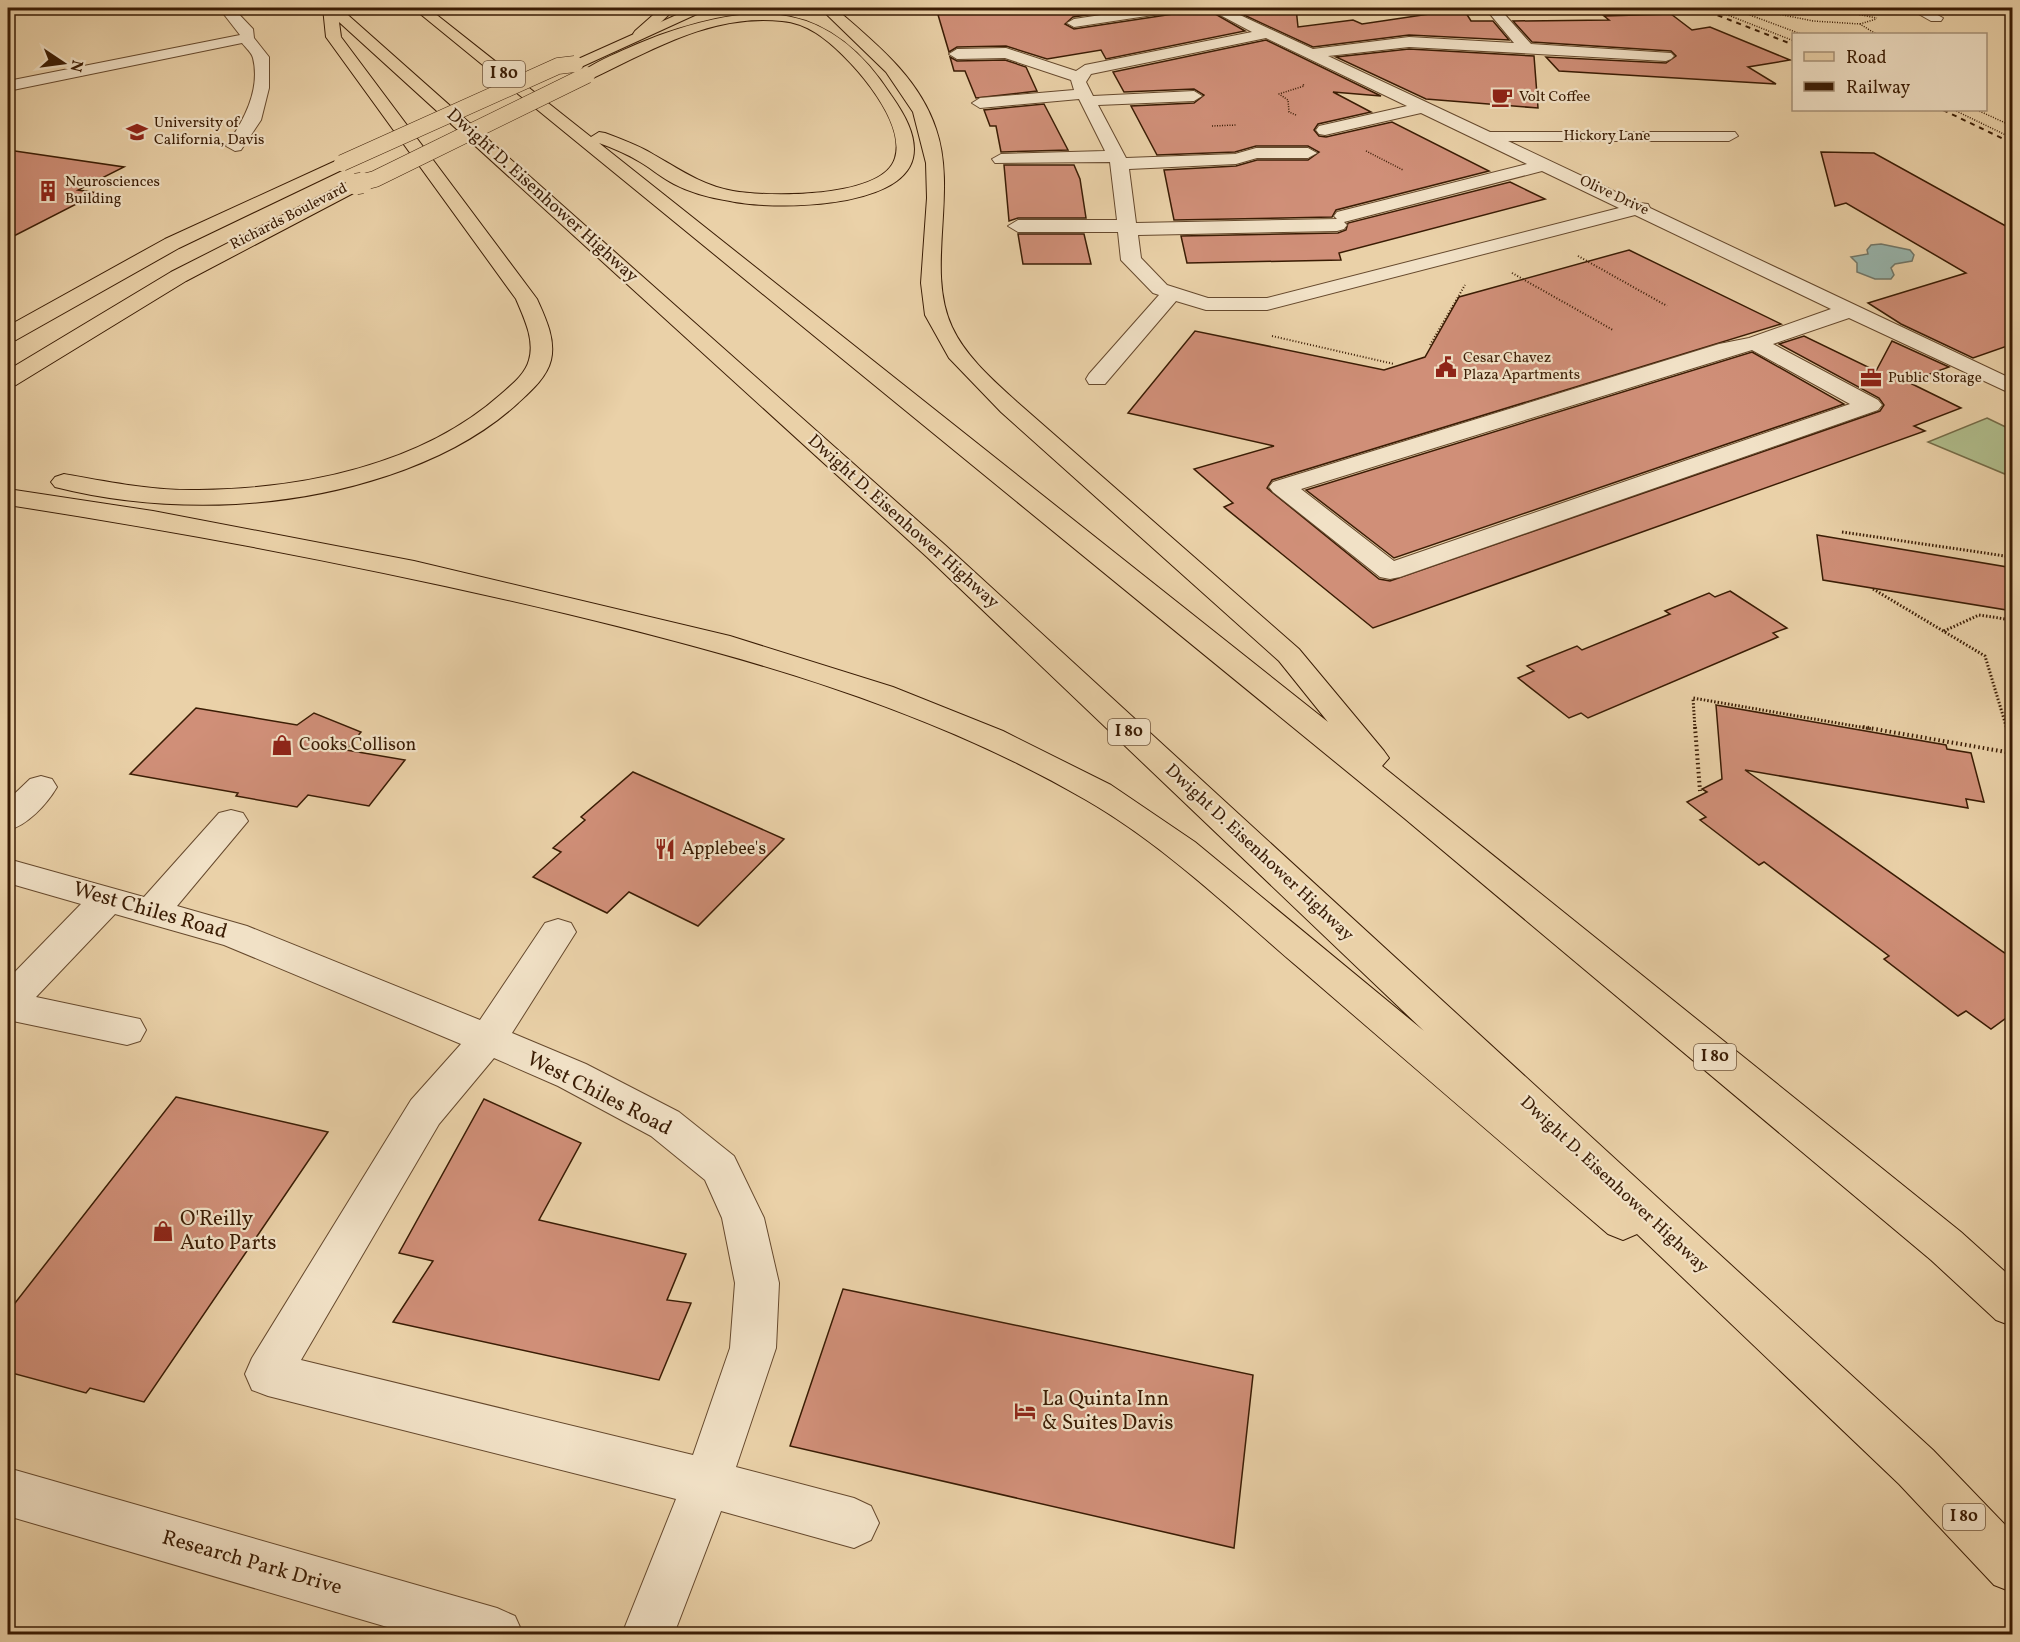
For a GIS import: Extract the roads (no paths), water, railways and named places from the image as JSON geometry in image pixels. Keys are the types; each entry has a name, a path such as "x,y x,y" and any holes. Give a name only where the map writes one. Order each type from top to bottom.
{"main road":[{"path":"8,474 156,496 209,498 290,489 357,476 417,456 470,430 509,402 533,375 541,357 540,332 526,299 334,37 331,8"},
{"name":"Dwight D. Eisenhower Highway","path":"331,8 936,551 1916,1467 2013,1567"},
{"name":"I 80","path":"420,8 1416,810 1946,1246 2013,1306"},
{"path":"444,26 445,8"},
{"path":"640,34 669,8"},
{"name":"Richards Boulevard","path":"8,380 122,308 207,259 356,183 375,179 581,70 640,34 703,8"},
{"path":"828,8 900,78 921,113 934,151 936,182 931,285 936,315 955,350 973,373 1008,407 1289,655 1416,810"},
{"path":"563,122 639,153 675,177 696,187 734,196 770,200 832,196 879,183 897,171 904,158 904,144 897,122 873,77 824,30 803,21 756,15 705,22 581,70"},
{"name":"Richards Boulevard","path":"8,335 129,265 262,199 558,66 581,70"},
{"path":"8,496 153,519 414,569 720,642 882,694 992,738 1100,793 1183,850 1916,1467"}],"street":[{"path":"226,8 248,32 246,38"},
{"path":"1074,23 1173,8"},
{"name":"Olive Drive","path":"1214,8 1641,208 2013,387"},
{"path":"1492,8 1526,48"},
{"path":"1915,8 1936,18"},
{"path":"1269,33 1085,70 1084,91 1117,160 1131,260 1160,289 1206,304 1267,304 1641,208"},
{"path":"11,85 246,38"},
{"path":"235,146 253,120 261,88 261,57 246,38"},
{"path":"1313,54 1409,42 1666,56"},
{"path":"957,54 1006,53 1084,91"},
{"path":"38,80 48,94"},
{"path":"11,85 27,98"},
{"path":"980,103 1084,91 1194,96"},
{"path":"1325,130 1425,107"},
{"name":"Hickory Lane","path":"1486,136 1729,136"},
{"path":"1001,159 1236,159 1256,153 1308,153"},
{"path":"1018,226 1127,227 1340,220 1548,164"},
{"path":"1098,378 1172,293"},
{"path":"1755,343 1870,405 1390,571 1282,487 1726,349 1755,343 1850,309"},
{"path":"8,819 41,787"},
{"path":"153,910 231,820"},
{"name":"West Chiles Road","path":"8,871 153,910 234,935 488,1039 572,1076 665,1124 720,1168 743,1218 757,1283 753,1348 707,1483 648,1635"},
{"path":"108,899 23,969 8,1004 127,1030"},
{"path":"558,932 488,1039 425,1112 268,1374 707,1483 854,1523"},
{"name":"Research Park Drive","path":"8,1492 496,1635"}],"water":[{"path":"1881,244 1910,250 1914,255 1912,261 1895,264 1891,268 1894,275 1891,279 1875,279 1857,272 1857,263 1851,257 1868,254 1867,250 1871,245"}],"railway":[{"path":"1699,8 1792,44"},
{"path":"1945,111 2012,143"}],"place":[{"name":"Volt Coffee","path":"1502,97"},
{"name":"University of California, Davis","path":"137,132"},
{"name":"Neurosciences Building","path":"48,191"},
{"name":"Cesar Chavez Plaza Apartments","path":"1446,367"},
{"name":"Public Storage","path":"1871,378"},
{"name":"Cooks Collison","path":"282,745"},
{"name":"Applebee's","path":"665,849"},
{"name":"O'Reilly Auto Parts","path":"163,1231"},
{"name":"La Quinta Inn & Suites Davis","path":"1025,1411"}]}
